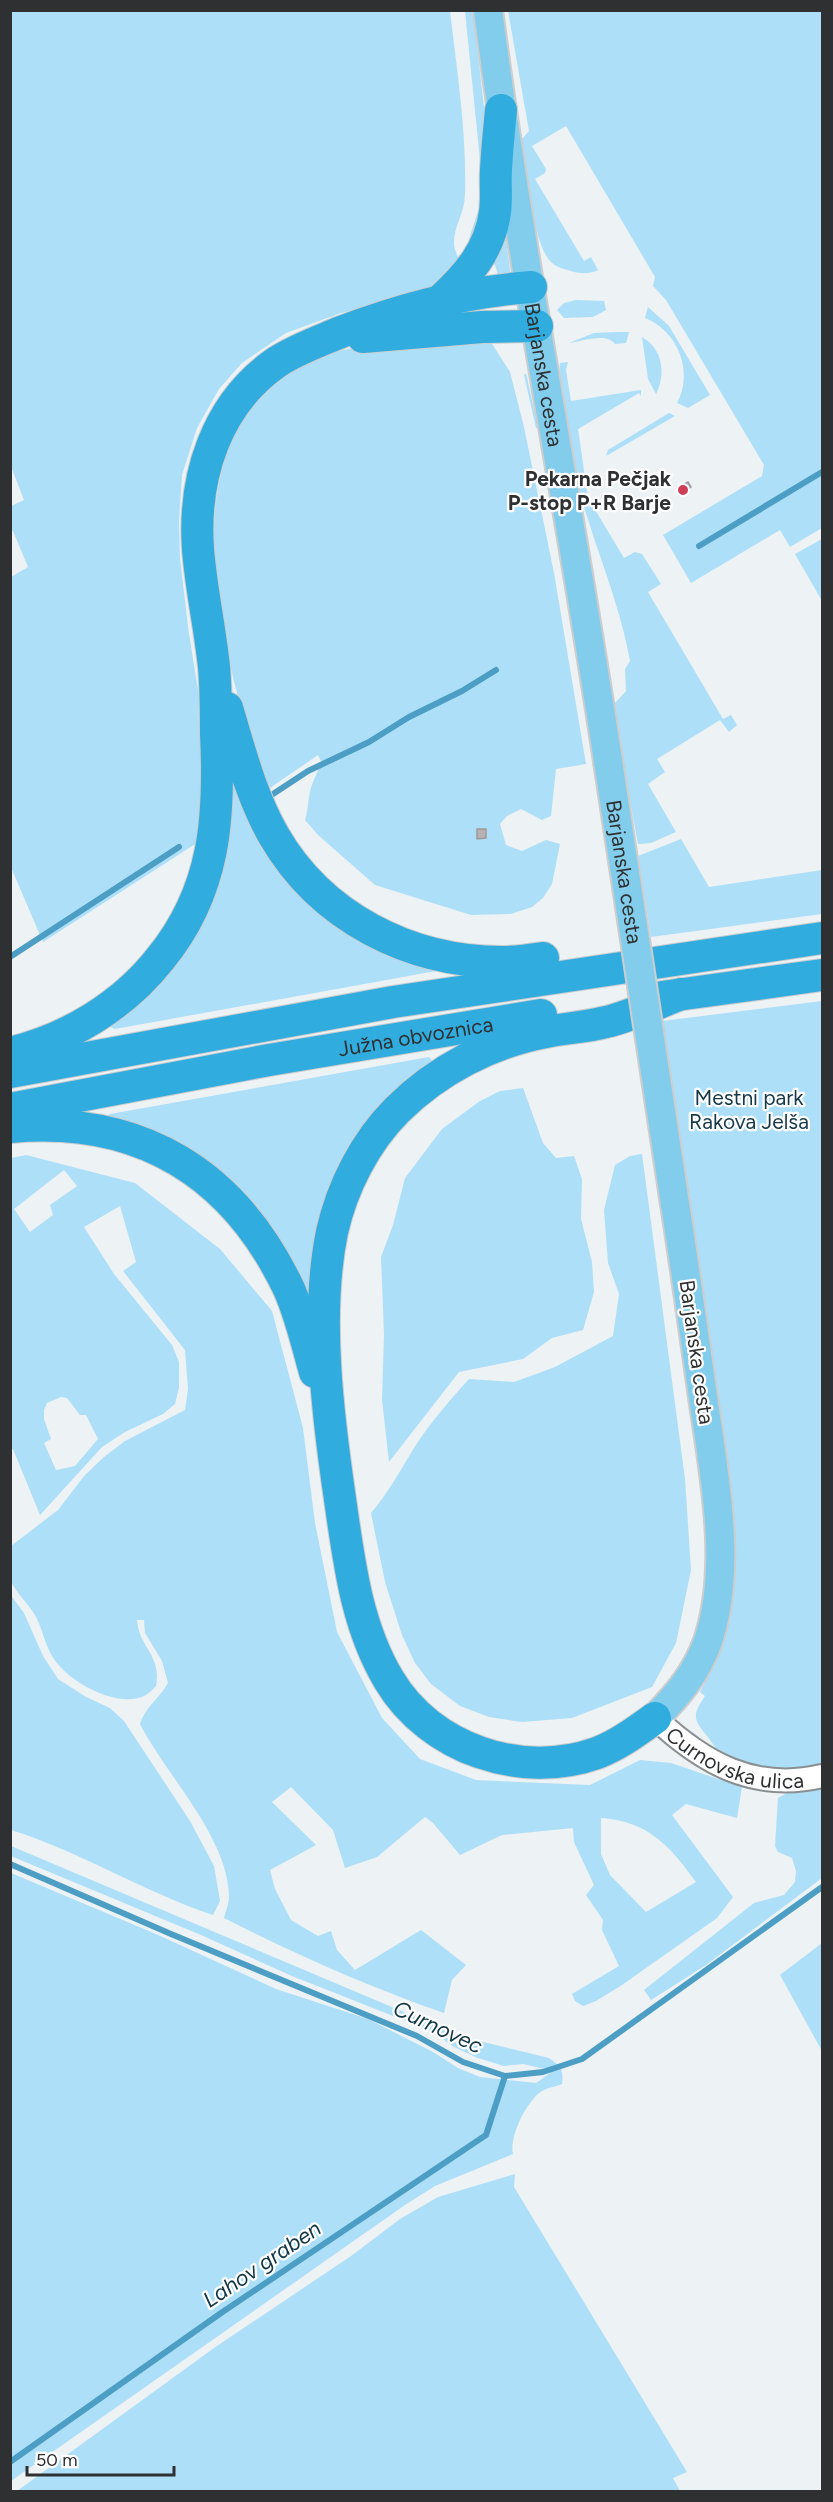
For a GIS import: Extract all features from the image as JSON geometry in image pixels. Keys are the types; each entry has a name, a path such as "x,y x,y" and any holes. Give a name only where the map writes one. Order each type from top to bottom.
{"highway":[{"path":"441,300 465,278 477,262 492,226 501,110"},
{"path":"10,1053 40,1044 80,1025 124,997 148,975 182,929 198,897 208,869 217,819 218,780 214,667 203,597 197,531 201,484 209,453 228,413 251,383 277,362 323,340 392,314 441,300 493,290 531,286"},
{"path":"323,340 482,327 537,326"},
{"path":"214,667 247,776 274,836 308,882 323,898 343,913 363,926 401,944 447,957 503,962 593,953 654,961"},
{"name":"Južna obvoznica","path":"10,1072 370,1005 654,961 822,938"},
{"name":"Južna obvoznica","path":"10,1109 370,1043 681,994 822,975"},
{"path":"654,1718 625,1739 595,1754 576,1759 541,1762 503,1759 466,1747 430,1726 414,1712 391,1683 364,1628 349,1562 329,1424 325,1294 331,1242 339,1206 350,1180 376,1135 417,1091 443,1072 518,1038 608,1022 681,994"},
{"path":"10,1127 42,1124 70,1125 118,1135 169,1155 193,1169 223,1193 256,1232 289,1291 302,1324 329,1424"}],"main road":[{"name":"Barjanska cesta","path":"488,10 501,110 608,761 711,1450 719,1580 716,1611 704,1652 684,1688 654,1718"}],"street":[{"name":"Curnovska ulica","path":"654,1718 700,1756 737,1772 772,1780 808,1779 822,1776"}],"green space":[{"path":"10,11 450,11 461,103 465,172 464,205 454,238 457,255 463,264 424,293 341,313 286,333 242,363 219,389 197,428 182,475 179,521 180,559 189,634 205,733 203,839 43,942 10,865 11,577 28,567 13,531 10,532 11,506 24,500 10,464"},
{"path":"465,11 473,11 488,142 489,194 470,246 469,239 479,208 480,160"},
{"path":"508,11 822,11 822,528 790,547 780,530 691,583 663,535 762,476 764,465 666,300 653,286 655,277 566,126 532,146 546,169 545,173 535,179 584,261 591,257 598,270 581,273 563,269 552,263 544,251 528,185 522,139 529,131"},
{"path":"502,239 506,240 511,277 499,278 495,265 489,259"},
{"path":"576,300 604,301 606,310 593,317 564,318 557,310 564,303"},
{"path":"648,307 669,326 710,395 688,408 677,403 684,378 680,354 666,332 645,318"},
{"path":"629,332 626,343 615,344 611,340 601,338 569,343 594,333"},
{"path":"642,337 654,348 661,362 661,378 656,394 648,379"},
{"path":"489,339 510,372 524,427 554,573 586,764 556,769 551,816 542,820 521,809 507,816 500,824 506,845 522,851 546,840 560,844 552,884 543,898 532,907 511,914 471,915 375,885 318,835 305,820 311,788 321,761 318,755 267,790 237,692 224,636 216,578 214,522 222,469 242,422 276,384 306,362 337,351 358,347"},
{"path":"568,362 566,370 571,401 641,390 641,396 639,393 578,429 588,498 624,558 635,552 642,554 661,584 648,592 723,719 731,715 737,725 729,732 720,720 657,759 665,772 648,784 676,832 651,843 638,844 622,759 615,703 626,691 625,669 630,661 616,604 580,499 559,374 560,363"},
{"path":"526,373 538,428 536,428 524,375"},
{"path":"669,413 675,416 606,456 608,450"},
{"path":"822,539 822,601 795,554"},
{"path":"229,757 250,817 437,969 436,971 115,1029 111,1027 111,1023 155,988"},
{"path":"681,839 709,887 822,870 822,914 651,937 638,856"},
{"name":"Mestni park Rakova Jelša","path":"822,1001 822,1767 773,1770 747,1765 726,1757 702,1730 696,1716 698,1707 705,1696 700,1692 723,1641 727,1625 734,1590 736,1552 662,1021"},
{"path":"429,1057 433,1062 389,1098 315,1329 278,1240 260,1212 238,1186 212,1164 184,1147 107,1117 110,1114"},
{"path":"523,1088 543,1143 556,1158 574,1156 582,1179 581,1219 592,1262 594,1292 583,1330 552,1338 523,1359 459,1372 389,1462 382,1400 384,1334 381,1257 393,1225 405,1178 442,1129 480,1101 500,1091"},
{"path":"642,1154 685,1479 691,1570 676,1643 652,1687 572,1718 522,1722 489,1717 460,1706 431,1684 415,1663 402,1635 385,1582 371,1513 427,1430 469,1379 514,1382 555,1367 613,1336 619,1294 608,1263 604,1210 615,1165 630,1156"},
{"path":"26,1155 135,1183 220,1249 272,1311 303,1428 315,1523 337,1632 382,1718 420,1759 476,1780 590,1785 640,1760 671,1763 742,1787 737,1818 686,1804 672,1815 733,1897 717,1918 622,1985 583,2006 575,2001 572,1994 619,1966 602,1930 603,1920 586,1895 594,1885 574,1842 573,1828 502,1835 460,1855 433,1823 425,1817 377,1857 345,1868 333,1830 291,1787 272,1802 316,1845 270,1870 275,1889 291,1920 318,1936 331,1931 337,1950 355,1970 421,1930 466,1965 452,1980 444,2013 332,1969 224,1918 229,1896 226,1874 218,1851 194,1807 140,1724 145,1713 168,1683 162,1661 145,1633 144,1620 137,1620 142,1638 156,1667 156,1686 146,1695 135,1699 109,1696 82,1684 61,1668 51,1654 36,1617 14,1587 9,1574 11,1546 58,1510 85,1475 104,1457 125,1441 185,1410 188,1389 185,1350 123,1271 136,1262 120,1206 84,1227 114,1274 172,1345 179,1362 179,1388 175,1404 163,1414 125,1432 102,1447 40,1515 13,1449 10,1450 11,1158","holes":["64,1170 77,1186 50,1205 53,1215 30,1232 14,1209","61,1397 67,1398 80,1415 86,1415 98,1439 75,1466 56,1470 44,1443 51,1439 44,1419 47,1403","601,1818 632,1824 645,1830 667,1847 696,1882 646,1912 610,1875 601,1854"]},
{"path":"10,1594 24,1613 43,1656 58,1679 86,1697 110,1708 124,1721 190,1821 214,1866 220,1901 213,1915 187,1906 62,1849 11,1830"},
{"path":"822,1785 822,1878 706,1965 651,2000 644,1990 754,1903 784,1895 795,1882 796,1871 792,1858 778,1852 775,1846 778,1798 794,1789"},
{"path":"11,1846 463,2037 549,2058 560,2068 562,2084 541,2091 529,2105 516,2130 512,2147 513,2154 435,2186 405,2205 11,2481 11,1873 156,1934 276,1989 368,2019 433,2052 458,2068 480,2077 536,2083 553,2071 523,2064 504,2066 478,2058 456,2048 431,2031 292,1976 201,1935 11,1856"},
{"path":"822,1943 822,2051 780,1975"},
{"path":"515,2174 514,2187 687,2472 673,2478 680,2491 17,2491 214,2348 351,2256 400,2219 438,2197"}],"building":[{"name":"Pekarna Pečjak P-stop P+R Barje","path":"688,482 691,487 682,493 679,487"},
{"path":"663,498 666,504 661,507 657,501"},
{"path":"477,829 486,829 486,838 477,839"}],"waterway":[{"path":"699,546 822,472"},
{"path":"270,796 308,771 369,742 409,717 462,691 496,670"},
{"path":"10,957 179,847"},
{"name":"Curnovec","path":"10,1864 171,1934 417,2036 463,2062 505,2076 543,2072 582,2059 822,1887"},
{"name":"Lahov graben","path":"10,2462 221,2313 486,2135 505,2076"}],"place":[{"name":"Pekarna Pečjak P-stop P+R Barje","path":"683,490"}]}
